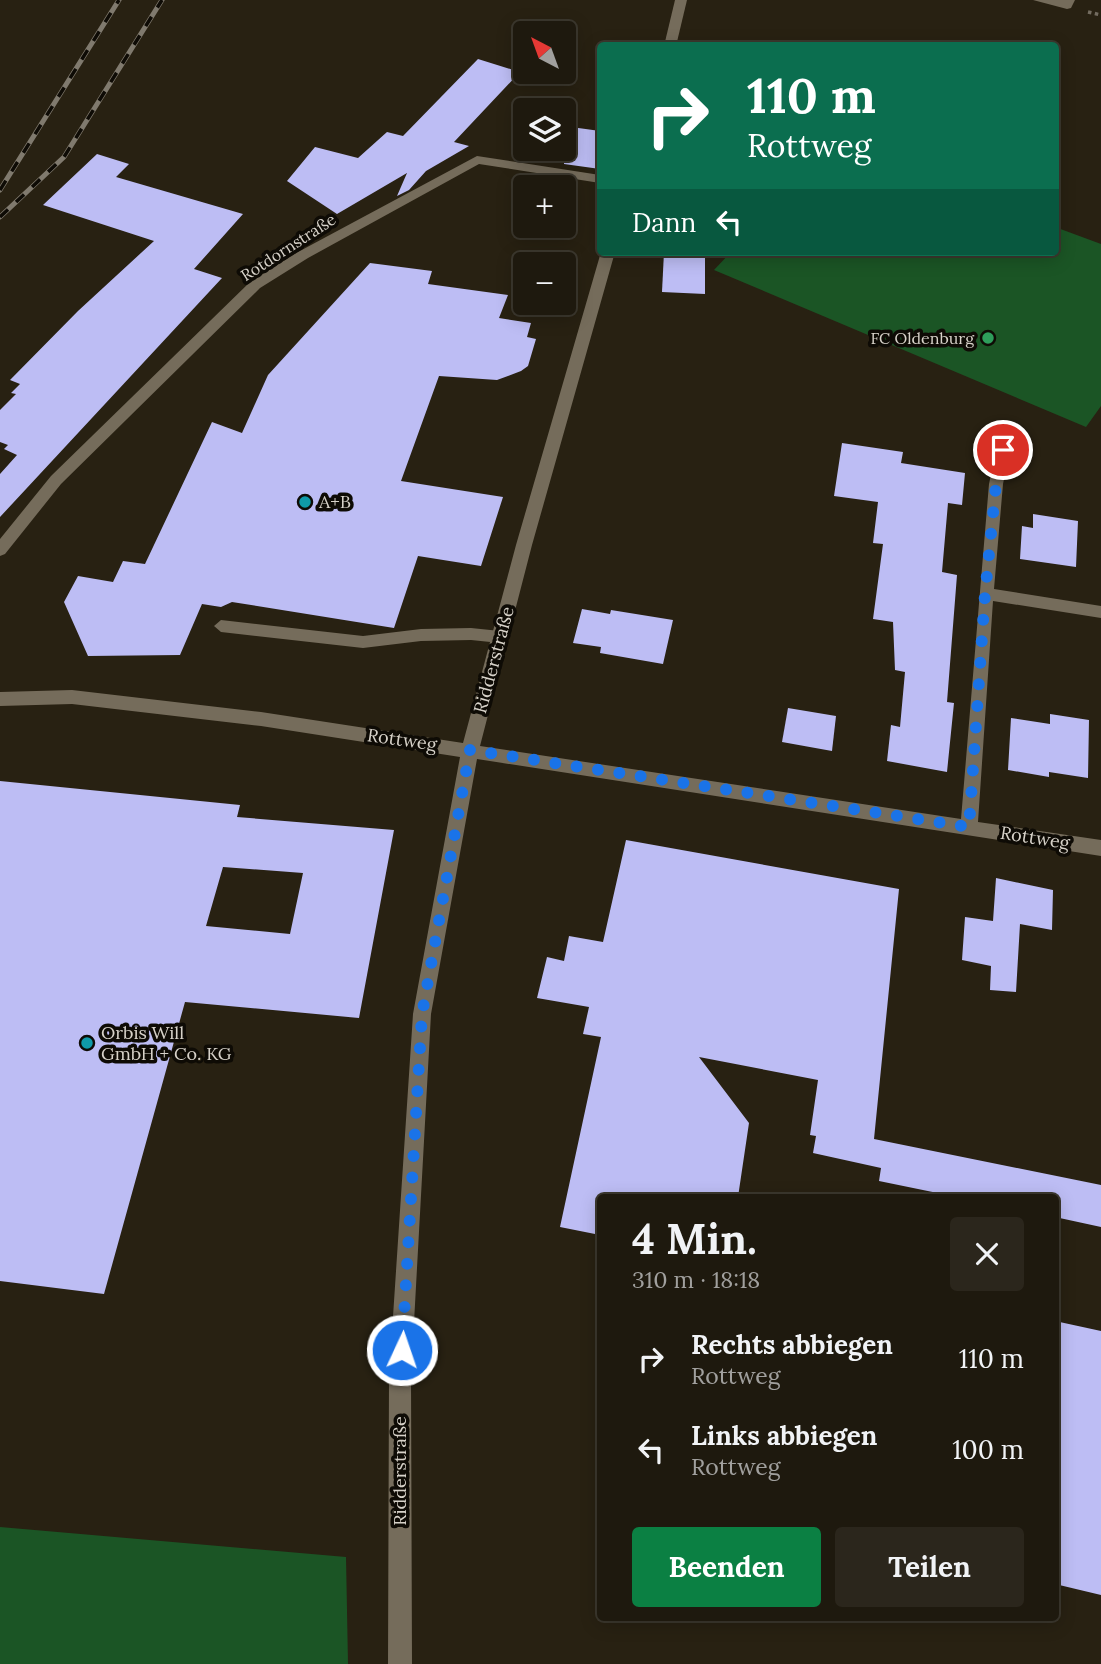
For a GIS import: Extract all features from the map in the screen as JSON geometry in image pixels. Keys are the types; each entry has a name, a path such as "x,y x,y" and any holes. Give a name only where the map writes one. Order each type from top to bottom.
{"street":[{"path":"671,42 681,0"},
{"path":"1039,0 1067,6 1069,0"},
{"name":"Rotdornstraße","path":"0,550 56,480 255,285 303,255 477,160 597,179"},
{"name":"Ridderstraße","path":"400,1664 400,1377 422,1014 470,750 607,256"},
{"path":"969,827 985,594 996,484 1003,450"},
{"path":"985,594 1101,612"},
{"name":"Rottweg","path":"0,699 72,697 261,719 1101,848"}],"lane":[{"path":"221,626 363,642 421,635 500,636"}],"green space":[{"name":"FC Oldenburg","path":"1059,228 1101,244 1101,406 1086,427 714,270 727,256 1059,256"},
{"path":"0,1527 346,1557 348,1664 0,1664"}],"building":[{"path":"478,59 513,70 513,79 454,142 469,146 426,171 409,190 397,196 407,173 337,214 287,181 315,147 358,158 387,132 403,136"},
{"path":"576,128 597,131 597,169 564,164 564,161 576,161"},
{"path":"97,154 129,164 116,177 243,214 194,269 222,278 0,517 0,474 17,455 4,449 8,445 0,442 0,410 16,394 11,393 20,384 10,380 78,311 154,241 43,205"},
{"path":"664,256 705,256 705,294 662,292"},
{"path":"370,263 432,271 428,284 508,295 499,318 531,323 527,337 536,339 528,366 521,371 497,380 439,376 401,481 503,497 481,566 418,556 394,628 232,602 221,607 202,604 180,655 88,656 64,602 78,576 113,582 123,561 145,564 212,422 242,433 268,375"},
{"path":"842,443 903,452 901,463 965,473 962,505 948,503 942,572 957,575 947,702 954,703 947,772 887,761 891,725 900,727 905,672 895,670 893,622 873,619 883,544 873,543 878,502 834,496"},
{"path":"1033,514 1078,521 1076,567 1020,559 1022,526 1033,528"},
{"path":"582,609 610,614 611,610 673,620 663,664 600,653 601,647 573,643"},
{"path":"788,708 836,716 832,751 782,742"},
{"path":"1050,714 1089,720 1088,778 1049,772 1049,777 1008,770 1011,718 1050,724"},
{"name":"Orbis Will GmbH + Co. KG","path":"0,781 240,805 237,817 394,830 359,1018 185,1002 104,1294 0,1281","holes":["223,867 303,873 290,934 206,926"]},
{"path":"626,840 899,889 874,1139 1101,1185 1101,1227 1059,1218 1059,1194 942,1194 879,1181 881,1168 813,1153 816,1136 810,1135 818,1080 699,1057 749,1123 738,1194 597,1194 597,1234 560,1227 601,1037 583,1034 589,1007 537,998 547,957 564,961 569,936 603,942"},
{"path":"996,878 1053,890 1052,930 1020,924 1016,992 990,990 991,966 962,960 965,917 993,921"},
{"path":"1059,1322 1101,1331 1101,1595 1059,1585"}],"railway":[{"path":"0,190 119,0"},
{"path":"0,217 64,157 162,0"}],"place":[{"name":"FC Oldenburg","path":"988,338"},
{"name":"A+B","path":"305,502"},
{"name":"Orbis Will GmbH + Co. KG","path":"87,1043"}],"route":[{"path":"402,1350 422,1014 470,750 969,827 985,594 996,484 1003,450"}]}
